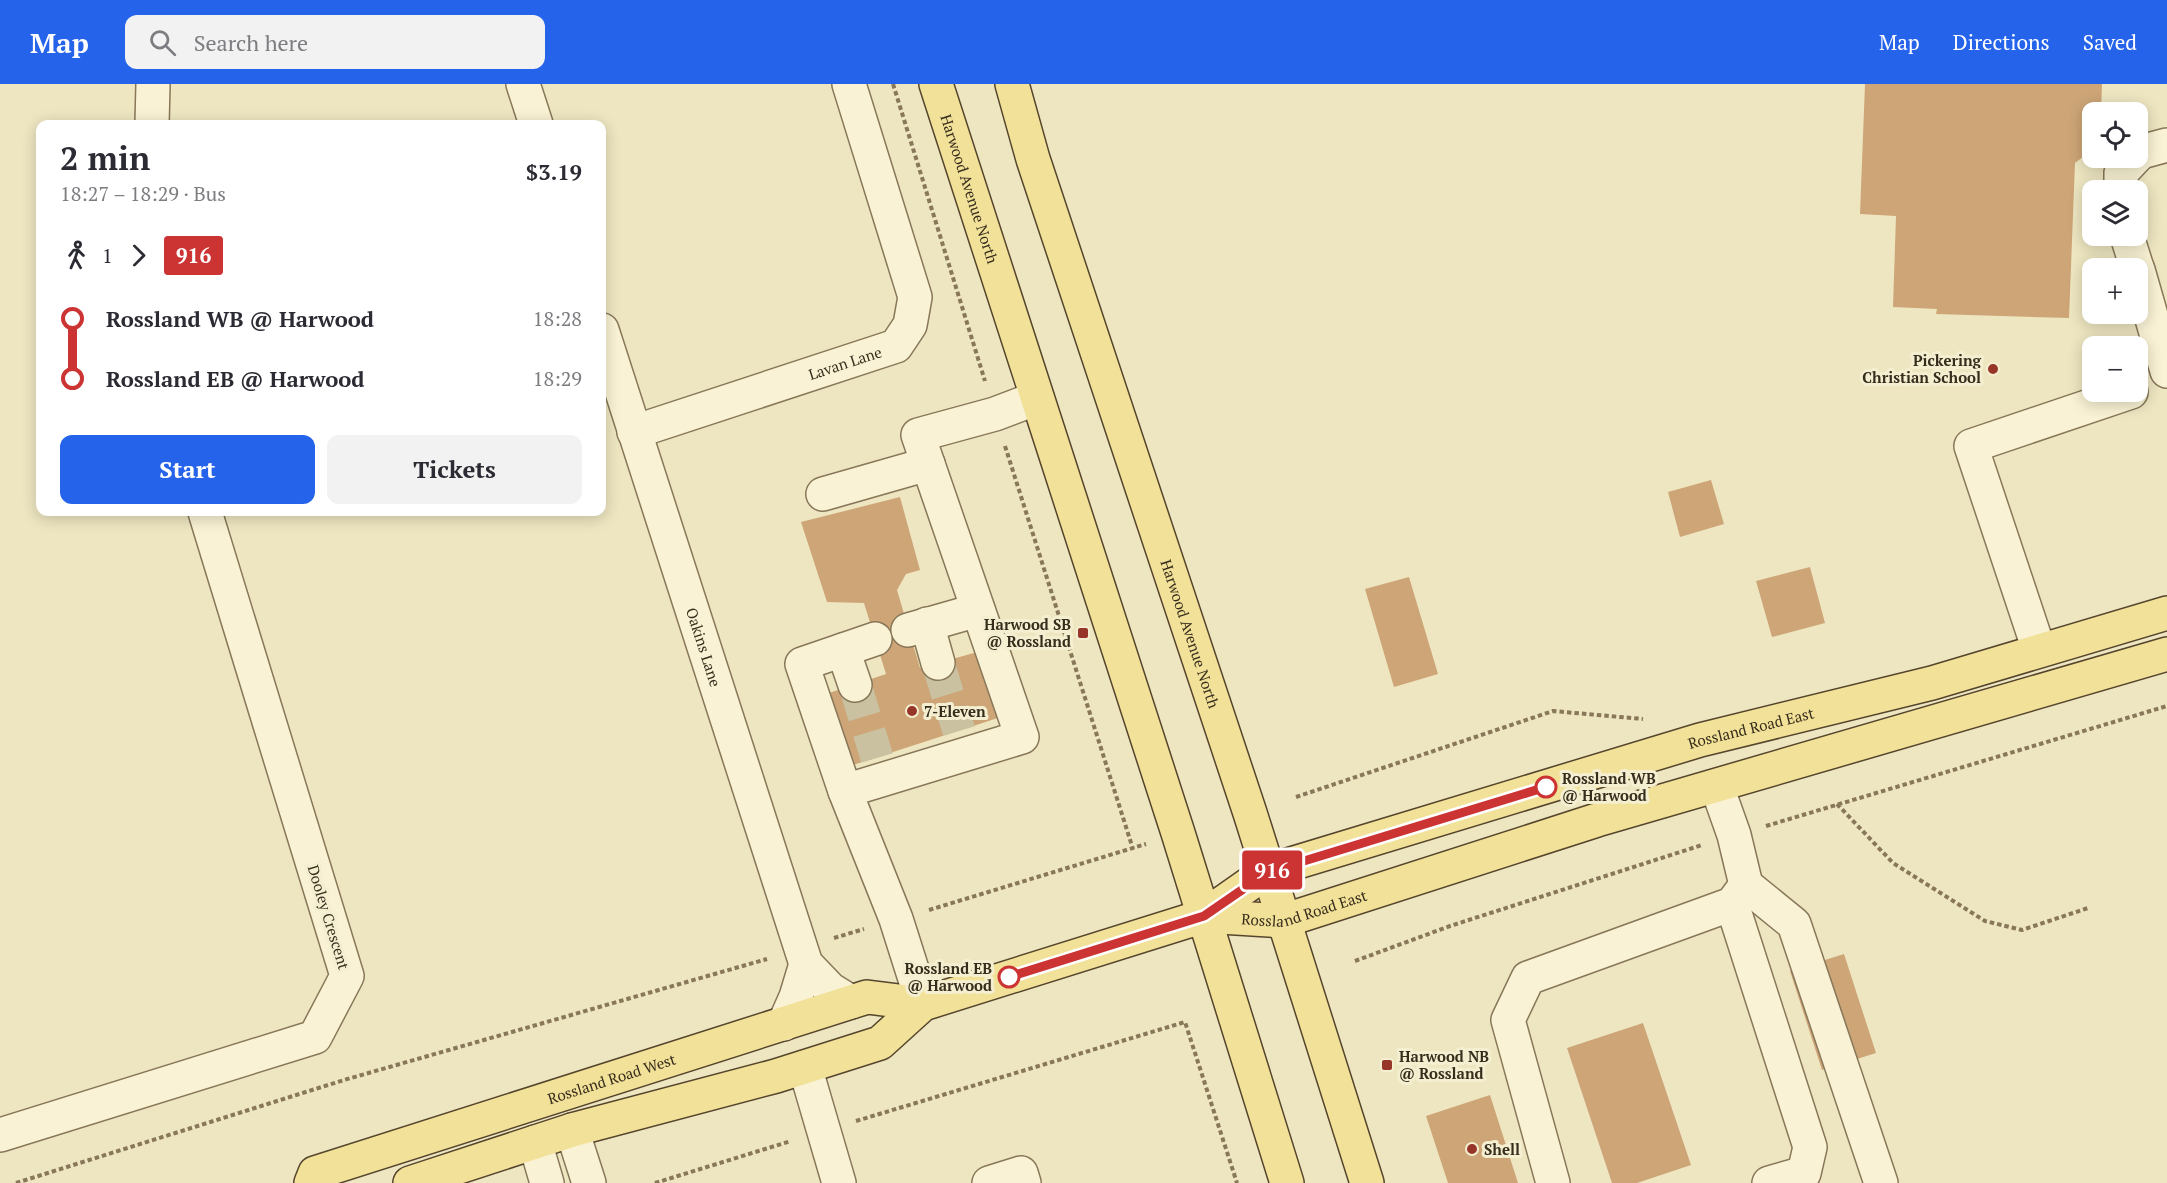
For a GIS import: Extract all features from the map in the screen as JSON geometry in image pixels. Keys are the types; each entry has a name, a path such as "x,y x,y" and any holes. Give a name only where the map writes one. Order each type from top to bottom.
{"main road":[{"name":"Harwood Avenue North","path":"936,84 1178,833 1287,1183"},
{"name":"Harwood Avenue North","path":"1012,84 1033,159 1268,872 1367,1183"},
{"name":"Rossland Road East","path":"1204,916 1268,872 1700,740 1932,682 2167,613"},
{"name":"Rossland Road East","path":"1204,916 1283,921 1597,820 1717,787 2167,654"},
{"name":"Rossland Road West","path":"312,1183 315,1173 867,997 923,1004 1204,916"},
{"name":"Rossland Road West","path":"410,1183 572,1130 805,1067 880,1043 923,1004"}],"street":[{"path":"152,120 153,84"},
{"path":"524,84 535,120"},
{"name":"Lavan Lane","path":"634,432 896,346 910,325 915,297 849,84"},
{"path":"2148,152 2167,145"},
{"path":"2148,306 2167,371"},
{"name":"Oakins Lane","path":"606,343 804,956 830,989 851,1002"},
{"path":"2148,386 2167,379"},
{"path":"845,791 880,769 963,742 1022,737 918,435 994,414 1037,398"},
{"path":"2038,650 1971,446 2101,402"},
{"path":"823,494 928,464"},
{"name":"Dooley Crescent","path":"0,1135 315,1037 347,976 207,516"},
{"path":"938,663 917,627 978,610"},
{"path":"875,639 802,664 845,791 896,919 923,1004"},
{"path":"843,650 855,685"},
{"path":"1717,787 1734,835 1739,895 1810,1147 1804,1173 1769,1183"},
{"path":"1553,1183 1508,1020 1528,978 1739,895 1794,924 1881,1183"},
{"path":"784,1023 796,998 804,956"},
{"path":"805,1067 839,1183"},
{"path":"572,1130 589,1183"},
{"path":"534,1142 547,1183"},
{"path":"989,1183 1021,1173 1024,1183"}],"path":[{"path":"893,84 994,414 1132,849"},
{"path":"1838,804 1893,863 1985,921 2022,930 2088,908"},
{"path":"16,1183 344,1080 804,956 896,919 1132,849 1178,833"},
{"path":"655,1183 1185,1022 1237,1183"}],"building":[{"path":"1865,84 2102,84 2101,102 2082,102 2082,158 2075,163 2069,318 1936,314 1937,309 1893,307 1896,216 1860,214"},
{"path":"1711,480 1724,524 1680,537 1668,492"},
{"path":"900,497 920,570 906,574 897,590 920,668 981,651 1001,717 853,765 829,693 886,674 864,603 827,602 801,522"},
{"path":"1810,567 1825,623 1772,637 1756,581"},
{"path":"1409,577 1438,674 1394,687 1365,589"},
{"path":"1844,954 1876,1053 1822,1070 1790,971"},
{"path":"1643,1023 1691,1165 1637,1183 1612,1183 1567,1048"},
{"name":"Shell","path":"1490,1095 1518,1183 1448,1183 1426,1116"}],"tunnel":[{"path":"938,663 959,731"},
{"path":"855,685 877,758"}],"bus line":[{"name":"916","path":"1009,977 1204,916 1268,872 1546,787"}],"place":[{"name":"Pickering Christian School","path":"1993,369"},
{"name":"Harwood SB @ Rossland","path":"1083,633"},
{"name":"7-Eleven","path":"912,711"},
{"name":"Rossland WB @ Harwood","path":"1546,787"},
{"name":"Rossland EB @ Harwood","path":"1009,977"},
{"name":"Harwood NB @ Rossland","path":"1387,1065"},
{"name":"Shell","path":"1472,1149"}]}
